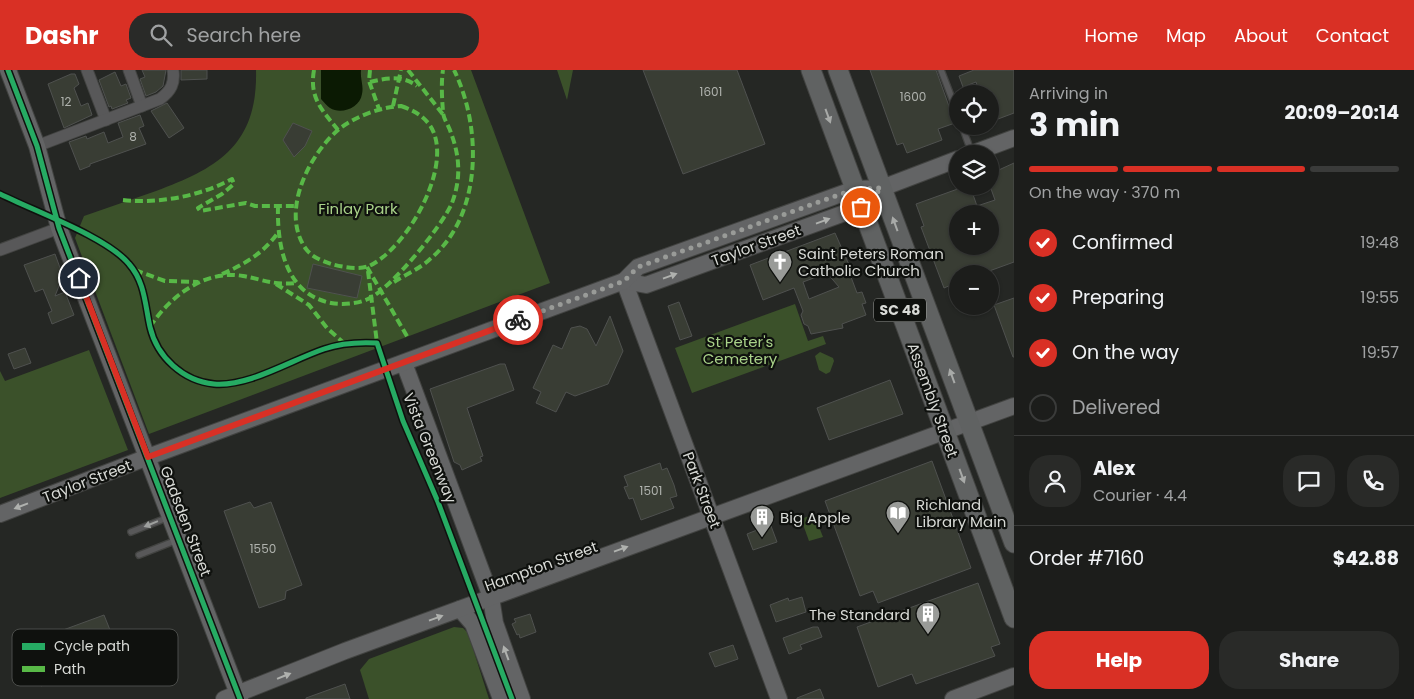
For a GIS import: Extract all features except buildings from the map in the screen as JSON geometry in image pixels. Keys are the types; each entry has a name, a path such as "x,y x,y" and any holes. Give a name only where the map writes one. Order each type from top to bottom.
{"main road":[{"name":"Gadsden Street","path":"8,70 37,146 59,228 180,539 234,697"},
{"name":"Assembly Street","path":"811,70 1014,618"},
{"name":"Assembly Street","path":"838,70 1014,543"},
{"path":"995,145 1014,138"},
{"name":"Taylor Street","path":"0,514 148,457 624,281 638,267 858,198 949,162"},
{"name":"Park Street","path":"624,281 780,699"},
{"path":"404,362 491,597 495,623 522,699"},
{"name":"Hampton Street","path":"234,697 491,597 1014,406"},
{"path":"460,609 473,624 501,699"},
{"path":"953,699 1014,676"}],"street":[{"path":"87,70 106,120"},
{"path":"129,70 142,106"},
{"path":"37,146 142,106 169,93 174,80 174,70"},
{"path":"0,250 59,228"}],"lane":[{"path":"941,70 949,91"},
{"path":"131,532 171,516"},
{"path":"140,555 180,539"}],"green space":[{"name":"Finlay Park","path":"256,70 471,70 550,283 149,434 75,238 84,216 156,191 198,173 216,162 230,150 242,135 250,117 255,96"},
{"path":"557,70 573,70 567,100"},
{"name":"St Peter's Cemetery","path":"795,304 808,341 823,336 826,344 692,393 675,348"},
{"path":"89,350 128,450 0,498 0,371 5,381"},
{"path":"820,352 833,358 834,361 830,372 826,374 819,370 815,356"},
{"path":"814,514 823,537 809,541 801,519"},
{"path":"454,627 463,628 468,633 489,699 369,699 360,670 369,659"}],"shaded area":[{"path":"321,70 361,70 362,91 361,99 358,103 349,109 339,111 330,108 321,99"}],"marked path":[{"path":"314,70 313,88 315,96 322,110 338,130"},
{"path":"370,70 369,81 379,109"},
{"path":"393,106 401,70"},
{"path":"408,70 445,117"},
{"path":"278,206 279,236 282,251 287,266 303,290 315,298 340,304 359,302 378,293 402,270 427,241 452,203 455,194 458,177 458,159 454,142 443,114 443,70"},
{"path":"394,282 429,260 447,242 460,220 468,196 473,144 470,118 454,70"},
{"path":"370,82 400,79 417,86"},
{"path":"401,106 423,118 429,124 436,140 437,160 424,203 412,224 398,242 384,257 369,266 360,268 345,267 317,258 306,249 299,235 296,219 297,202 308,170 327,141 344,125 376,111 401,106"},
{"path":"123,200 165,200 207,190 232,179 234,184 222,194 198,208 200,211 246,203 255,206 294,206"},
{"path":"222,274 252,258 277,234"},
{"path":"367,267 408,338"},
{"path":"135,270 165,281 198,282"},
{"path":"368,271 377,343"},
{"path":"150,327 167,305 178,296 202,281 215,277 243,276 274,283 296,283"},
{"path":"276,284 309,305 327,328 345,344"}],"cycle path":[{"path":"8,70 37,146 59,228 240,699"},
{"name":"Vista Greenway","path":"0,194 87,234 119,254 129,264 138,278 144,294 153,338 173,366 192,378 214,384 227,384 270,372 337,345 377,343 403,421 438,502 512,699"}],"way so far":[{"path":"518,320 624,281 638,267 855,189 882,188 861,207"}],"place":[{"name":"Saint Peters Roman Catholic Church","path":"780,283"},
{"name":"Richland Library Main","path":"898,534"},
{"name":"Big Apple","path":"762,538"},
{"name":"The Standard","path":"928,635"}],"route":[{"path":"79,278 148,457 518,320"}]}
